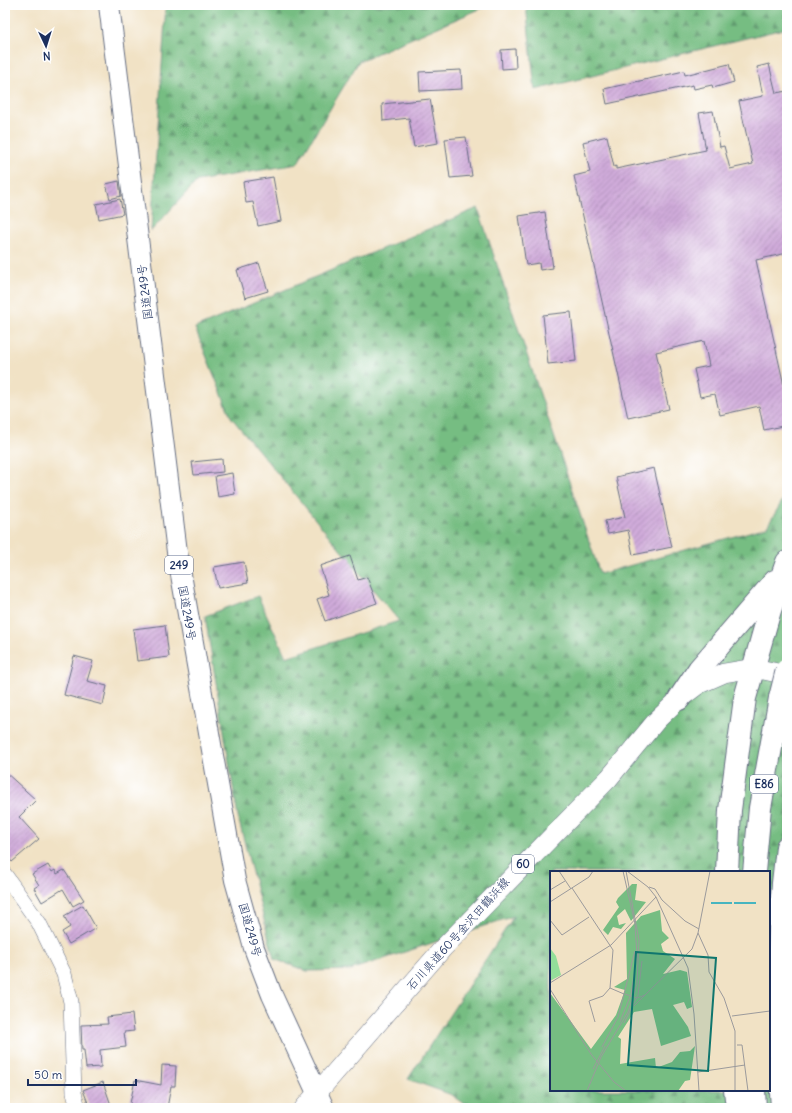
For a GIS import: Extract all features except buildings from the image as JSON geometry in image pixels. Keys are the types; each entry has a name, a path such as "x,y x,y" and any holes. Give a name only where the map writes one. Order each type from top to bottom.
{"highway":[{"name":"国道249号","path":"109,5 176,552 235,880 254,948 315,1104"},
{"path":"727,871 730,810 745,698 770,610 787,562"},
{"path":"679,699 699,669 771,587 787,562"},
{"name":"E86","path":"754,871 760,808 780,698 787,670"},
{"path":"782,1108 778,961 782,889 787,847"},
{"path":"735,1091 737,1108"},
{"path":"754,1091 755,1108"}],"main road":[{"name":"石川県道60号金沢田鶴浜線","path":"315,1104 444,947 609,778 657,720 679,699 699,684 724,673 754,668"},
{"name":"60","path":"754,668 787,675"}],"street":[{"path":"5,875 39,923 64,974 71,1002 74,1093 78,1108"}],"green space":[{"path":"166,5 489,5 359,61 297,164 197,181 151,231"},
{"path":"526,5 787,5 787,28 535,90"},
{"path":"478,208 600,574 767,527 787,493 787,1108 471,1108 452,1095 408,1079 514,916 350,970 307,971 274,959 238,817 205,616 258,596 286,657 399,621 231,417 195,328"}]}
